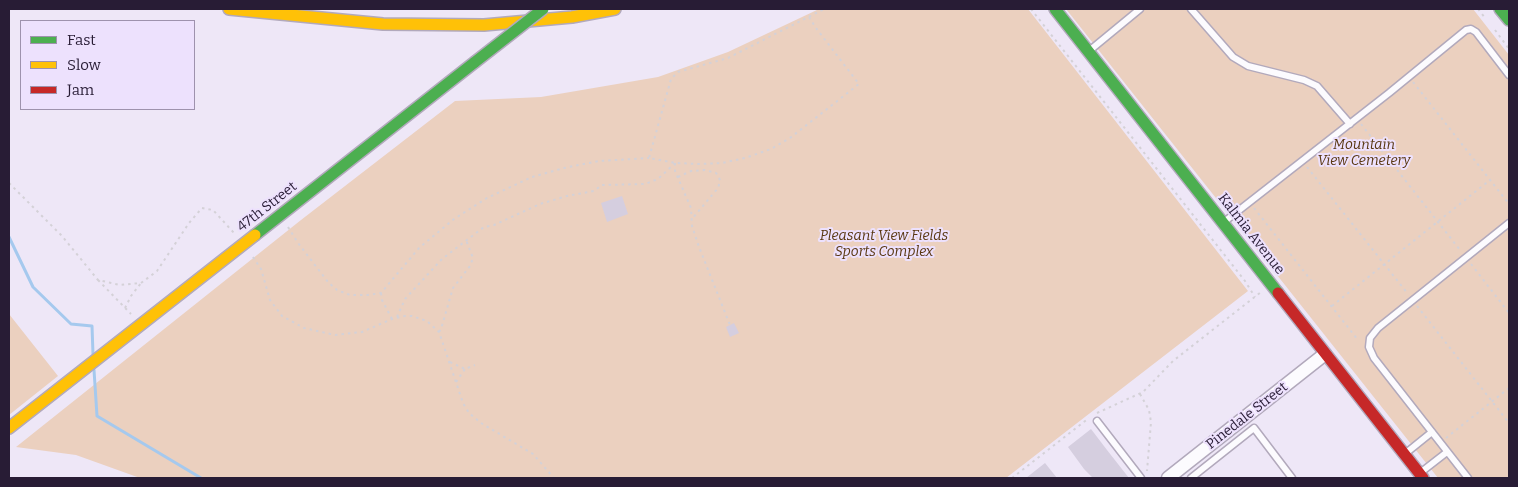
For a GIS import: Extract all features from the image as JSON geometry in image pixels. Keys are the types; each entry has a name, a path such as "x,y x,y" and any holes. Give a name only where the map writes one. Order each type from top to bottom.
{"main road":[{"path":"229,9 383,24 476,25 572,17 615,9"},
{"name":"47th Street","path":"9,428 543,9"},
{"name":"Kalmia Avenue","path":"1055,9 1421,476"},
{"path":"1500,9 1509,20"}],"street":[{"name":"Pinedale Street","path":"1171,478 1325,354"}],"lane":[{"path":"1088,51 1140,9"},
{"path":"1191,9 1233,57 1248,66 1304,80 1318,86 1350,124"},
{"path":"1223,223 1466,30 1471,29 1480,37 1509,75"},
{"path":"1468,478 1382,369 1368,347 1370,338 1378,328 1509,223"},
{"path":"1094,417 1143,477"},
{"path":"1245,418 1292,478"},
{"path":"1191,478 1254,428"},
{"path":"1404,454 1432,432"},
{"path":"1421,476 1447,452"}],"path":[{"path":"649,158 670,79 678,72 728,58 824,9"},
{"path":"1031,9 1245,281 1255,297"},
{"path":"281,214 298,243 328,282 337,290 350,295 368,295 381,293 419,248 454,220 487,198 532,178 599,160 649,158 675,163 722,163 745,158 771,149 790,138 859,84 809,16"},
{"path":"1409,77 1509,204"},
{"path":"1356,119 1509,313"},
{"path":"1302,161 1509,423"},
{"path":"675,163 675,171 691,208 694,234 705,266 730,325"},
{"path":"398,317 405,299 442,259 484,227 494,225 540,204 594,191 602,185 645,184 658,179 675,163"},
{"path":"678,176 705,170 716,173 719,177 718,188 692,219"},
{"path":"1332,306 1490,180"},
{"path":"9,182 62,236 98,280 141,325"},
{"path":"1250,203 1358,340"},
{"path":"125,308 141,283 157,271 189,223 202,208 214,210 234,234"},
{"path":"439,332 442,329 453,288 470,266 472,258 466,240"},
{"path":"253,257 261,269 270,300 282,316 304,328 335,335 362,332 398,317 412,316 426,321 439,332 463,403 469,413 481,423 533,454 554,478"},
{"path":"98,280 120,285 141,283"},
{"path":"1012,478 1094,417 1140,394 1173,361 1271,284"},
{"path":"381,293 382,300 392,319"},
{"path":"450,362 464,369"},
{"path":"456,382 464,369 476,365"},
{"path":"1440,443 1509,388"},
{"path":"1140,394 1149,410 1151,422 1148,468 1143,477"}],"green space":[{"name":"Pleasant View Fields Sports Complex","path":"819,9 1028,9 1248,291 1006,478 140,478 76,455 16,447 301,220 455,101 541,97 658,77 728,52"},
{"name":"Mountain View Cemetery","path":"1066,9 1473,9 1509,55 1509,478 1438,478"},
{"path":"9,314 58,376 9,415"}],"building":[{"path":"622,196 628,214 607,222 601,203"},
{"path":"734,323 739,333 730,337 726,327"},
{"path":"1091,429 1129,478 1093,478 1084,469 1068,447"},
{"path":"1045,463 1057,478 1026,478"}],"waterway":[{"path":"9,237 33,287 71,324 92,326 93,354"},
{"path":"94,370 97,416 201,478"}],"traffic: fast":[{"path":"475,62 543,9"},
{"path":"1055,9 1278,293"},
{"path":"1500,9 1509,20"},
{"path":"255,235 475,62"}],"traffic: slow":[{"path":"229,9 383,24 484,25 572,17 615,9"},
{"path":"9,428 255,235"}],"traffic: jam":[{"path":"1278,293 1423,478"}]}
